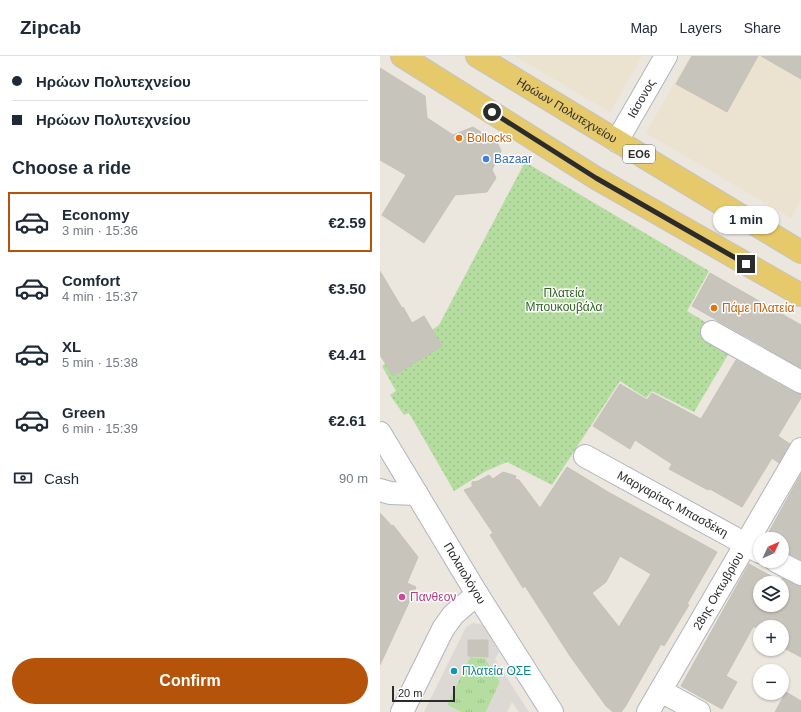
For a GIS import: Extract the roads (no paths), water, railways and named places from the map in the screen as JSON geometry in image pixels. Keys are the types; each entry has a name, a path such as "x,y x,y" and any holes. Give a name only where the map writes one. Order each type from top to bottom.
{"main road":[{"path":"402,56 596,178 801,295"},
{"name":"Ηρώων Πολυτεχνείου","path":"477,56 801,252"}],"street":[{"name":"Ιάσονος","path":"617,141 666,56"},
{"path":"712,332 801,382"},
{"name":"Παλαιολόγου","path":"380,433 477,594 552,712"},
{"name":"28ης Οκτωβρίου","path":"761,532 801,449"},
{"name":"Μαργαρίτας Μπασδέκη","path":"585,456 753,548"},
{"path":"380,490 390,493 417,494"},
{"name":"28ης Οκτωβρίου","path":"648,712 753,548"},
{"path":"789,568 801,574"},
{"path":"402,712 443,629 453,615 477,594"},
{"path":"661,691 699,712"}],"place":[{"name":"Bollocks","path":"459,138"},
{"name":"Bazaar","path":"486,159"},
{"name":"Πάμε Πλατεία","path":"714,308"},
{"name":"Πανθεον","path":"402,597"},
{"name":"Πλατεία ΟΣΕ","path":"454,671"}],"park label":[{"name":"Πλατεία Μπουκουβάλα","path":"564,300"}]}
